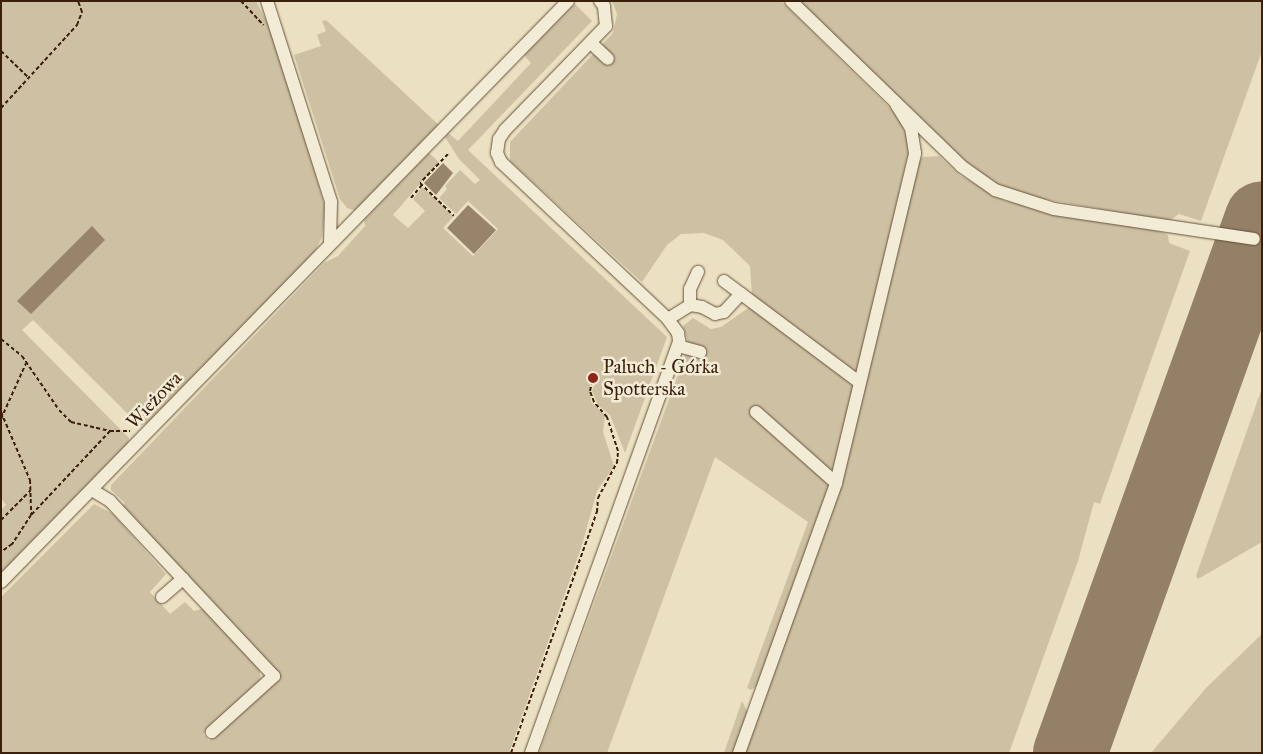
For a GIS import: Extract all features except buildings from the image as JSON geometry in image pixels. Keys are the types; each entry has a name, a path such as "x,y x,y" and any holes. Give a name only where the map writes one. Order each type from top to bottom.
{"lane":[{"name":"Wieżowa","path":"1,582 568,1"},
{"path":"531,753 678,346 678,333 668,319 501,162 497,153 499,139 505,130 606,26 604,6 600,1"},
{"path":"791,1 961,166 981,182 1013,198 1062,210 1254,239"},
{"path":"268,4 331,202 330,243"},
{"path":"591,43 608,58"},
{"path":"738,753 836,483 915,153 911,128 896,104"},
{"path":"690,305 690,289 698,272"},
{"path":"724,282 859,382"},
{"path":"668,319 690,305 702,307 715,314 724,312 741,294"},
{"path":"678,346 700,352"},
{"path":"756,412 836,483"},
{"path":"92,490 110,501 274,676 212,732"},
{"path":"162,597 182,579"}],"path":[{"path":"1,108 77,25 82,12 78,1"},
{"path":"241,1 258,23 277,30"},
{"path":"1,51 28,77"},
{"path":"412,198 448,154"},
{"path":"422,185 454,216"},
{"path":"1,339 26,363 71,422 110,431 148,432"},
{"path":"2,419 26,363"},
{"path":"511,753 596,512 598,498 617,464 618,451 607,417 594,402 590,391 593,378"},
{"path":"1,412 2,419 30,480 32,514"},
{"path":"1,552 12,544 32,514 110,431"},
{"path":"1,520 30,490"}],"shaded area":[{"path":"1,1 256,1 267,22 271,21 325,207 322,237 311,260 148,424 141,425 132,418 33,320 22,330 129,438 128,444 1,574 1,510 6,505 1,498"},
{"path":"612,1 781,1 898,116 908,139 908,155 856,375 752,296 750,266 723,240 704,233 681,234 667,245 642,282 510,161 510,142 613,33 617,14"},
{"path":"799,1 1262,1 1262,51 1201,221 1179,214 1169,221 1021,195 998,185 974,170"},
{"path":"575,4 592,21 468,150 667,337 625,453 610,415 598,405 592,391 599,374 592,373 590,377 591,402 605,415 603,432 614,466 597,491 582,545 509,753 1,753 1,597 94,504 113,514 166,574 150,592 170,614 185,602 194,611 206,608 259,665 261,681 203,734 209,741 278,677 121,507 125,503 111,490 111,485 324,263 338,256 365,226 364,220 429,153 439,162 393,215 408,228 425,211 413,199 422,187 454,216 443,228 473,256 498,229 468,201 456,214 439,198 447,189 445,186 460,170 475,184 480,180 459,159 445,137 448,133 458,141 531,63 524,55"},
{"path":"326,20 441,127 357,211 347,208 340,199 294,55 321,46 317,35 326,31 322,21"},
{"path":"939,156 961,176 1005,201 1162,232 1168,235 1169,243 1190,251 1100,504 1094,502 1078,561 1009,753 745,753 842,482 918,162 923,157"},
{"path":"751,306 854,385 834,469 826,470 829,485 758,685 751,690 747,688 808,522 715,457 607,753 539,753 689,345 683,326 693,318 711,329 721,327"},
{"path":"1262,388 1262,542 1198,579 1196,576"},
{"path":"1262,634 1262,753 1151,753 1206,688"},
{"path":"742,701 748,713 734,753 724,753"}],"runway":[{"path":"1070,753 1262,218"}],"place":[{"name":"Paluch - Górka Spotterska","path":"593,378"}]}
